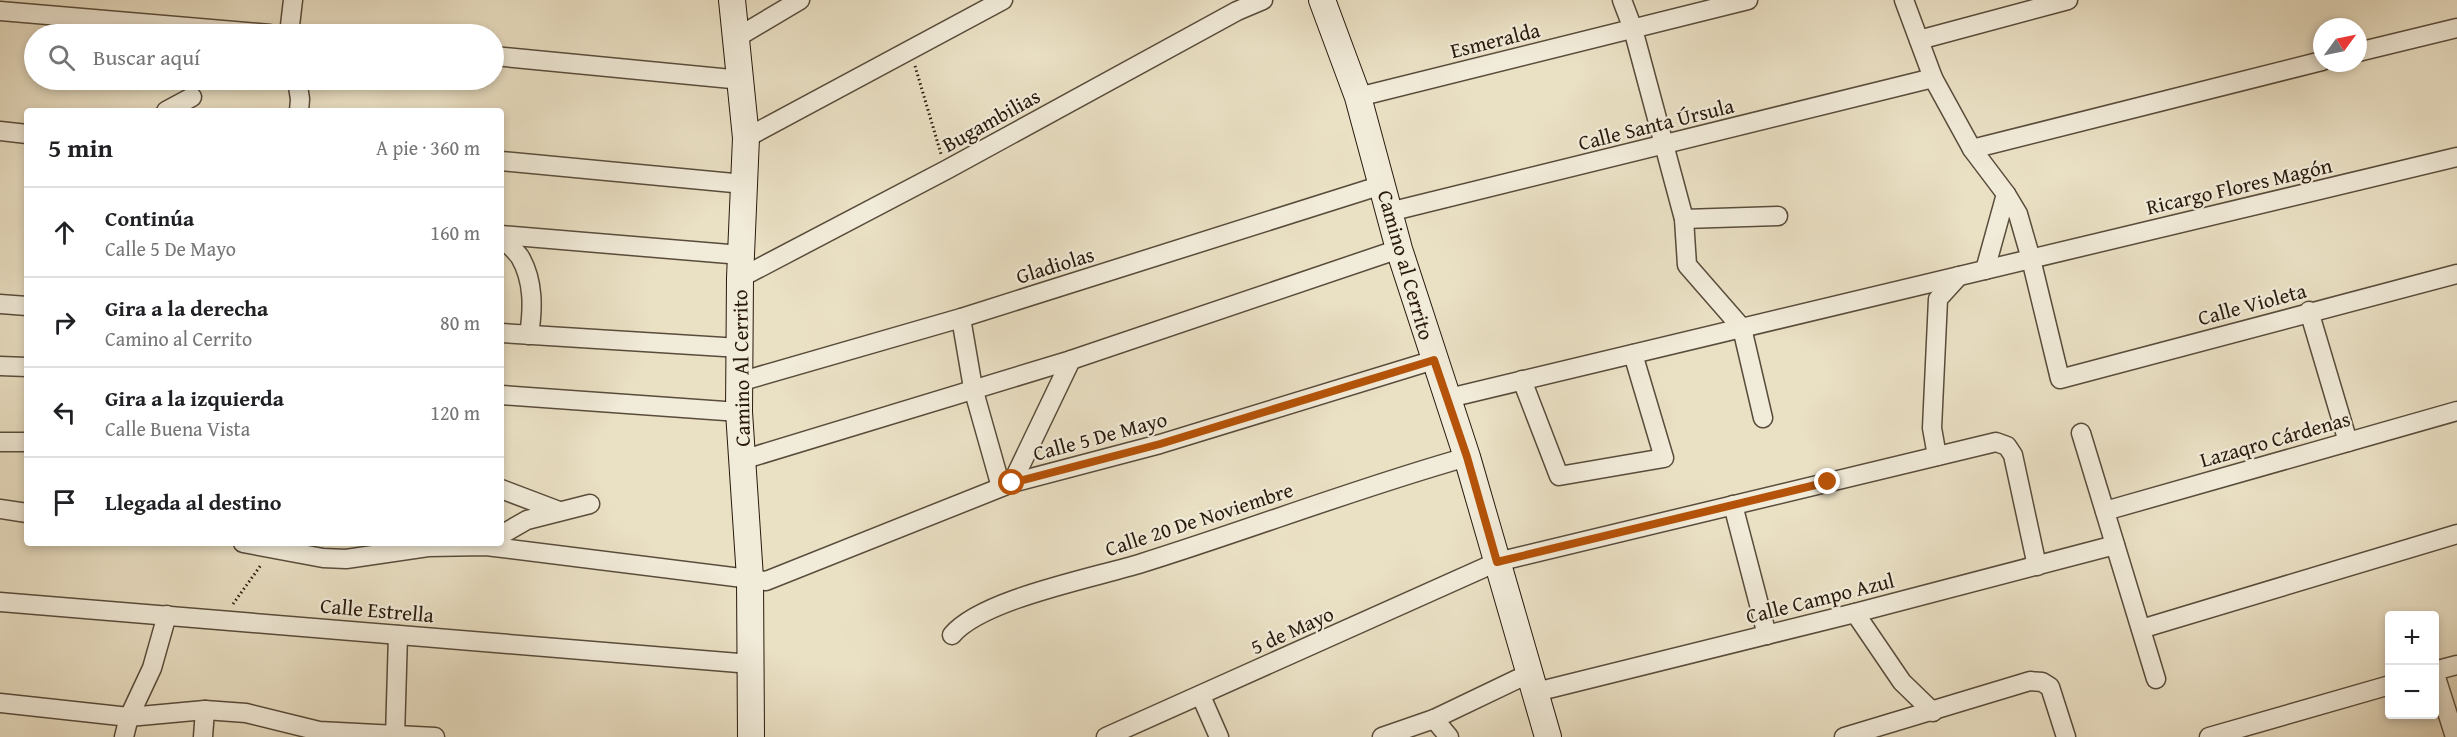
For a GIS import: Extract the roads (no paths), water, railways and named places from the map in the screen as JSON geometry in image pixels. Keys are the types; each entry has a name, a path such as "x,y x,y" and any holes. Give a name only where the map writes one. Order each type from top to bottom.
{"main road":[{"name":"Camino Al Cerrito","path":"732,0 742,80 746,138 739,412 750,578 751,737"},
{"name":"Camino al Cerrito","path":"1322,0 1358,97 1399,249 1434,360 1449,398 1548,737"}],"street":[{"path":"290,24 294,0"},
{"path":"736,38 800,0"},
{"path":"746,138 1003,0"},
{"name":"Bugambilias","path":"741,267 946,170 1237,11 1263,0"},
{"path":"1622,0 1633,29 1684,219 1687,265 1742,328 1763,418"},
{"name":"Esmeralda","path":"1358,97 1748,0"},
{"path":"1449,398 2031,259 2018,214 1972,149 1932,78 1904,0"},
{"path":"1919,40 2068,0"},
{"path":"0,11 153,24"},
{"path":"2367,50 2457,28"},
{"path":"504,57 742,80"},
{"path":"1972,149 2313,63"},
{"name":"Calle Santa Úrsula","path":"1389,212 1932,78"},
{"path":"299,90 299,108"},
{"path":"172,108 192,97"},
{"path":"0,131 24,134"},
{"name":"Ricargo Flores Magón","path":"2031,259 2457,157"},
{"path":"504,161 744,184"},
{"name":"Gladiolas","path":"739,382 961,318 1382,185"},
{"path":"1985,270 2006,194"},
{"path":"1684,219 1778,216"},
{"path":"504,236 741,267"},
{"path":"504,240 519,257 529,281 533,310 529,335"},
{"path":"742,460 1071,360 1399,249"},
{"name":"Calle Violeta","path":"2031,259 2060,378 2457,274"},
{"path":"1937,456 1932,428 1938,299 1959,276"},
{"path":"0,304 24,306"},
{"path":"2309,312 2348,442"},
{"path":"961,318 973,388 1006,485"},
{"path":"504,333 740,348"},
{"path":"1522,380 1559,476 1664,458 1633,354"},
{"path":"1006,485 1071,360"},
{"name":"Calle 5 De Mayo","path":"496,546 766,581 1006,485 1160,444 1434,360"},
{"path":"0,366 24,367"},
{"path":"504,395 739,412"},
{"name":"Lazaqro Cárdenas","path":"2105,511 2457,411"},
{"path":"2081,434 2156,679"},
{"path":"0,442 24,442"},
{"name":"5 de Mayo","path":"1106,737 1497,562 1996,442 2007,446 2013,455 2037,566"},
{"name":"Calle 20 De Noviembre","path":"951,635 958,628 998,605 1141,563 1408,474 1467,457"},
{"path":"504,490 559,512"},
{"path":"504,533 527,520 590,504"},
{"path":"1733,505 1767,635"},
{"path":"0,509 24,513"},
{"path":"2141,629 2457,534"},
{"name":"Calle Campo Azul","path":"1382,737 1533,682 1767,635 2115,545"},
{"name":"Calle 5 De Mayo","path":"258,546 323,558 346,559 420,546"},
{"name":"Calle Estrella","path":"0,602 751,664"},
{"path":"1855,613 1902,682 1933,712"},
{"path":"124,737 129,717 152,668 168,615"},
{"path":"395,735 398,635"},
{"path":"2439,670 2457,665"},
{"path":"1844,737 2030,681 2042,682 2050,687 2066,737"},
{"path":"2209,737 2385,686"},
{"path":"2439,687 2455,737"},
{"path":"1201,696 1219,737"},
{"path":"0,703 129,717 205,710 246,713 319,734 435,737"},
{"path":"203,737 205,710"},
{"path":"1434,719 1449,737"}]}
